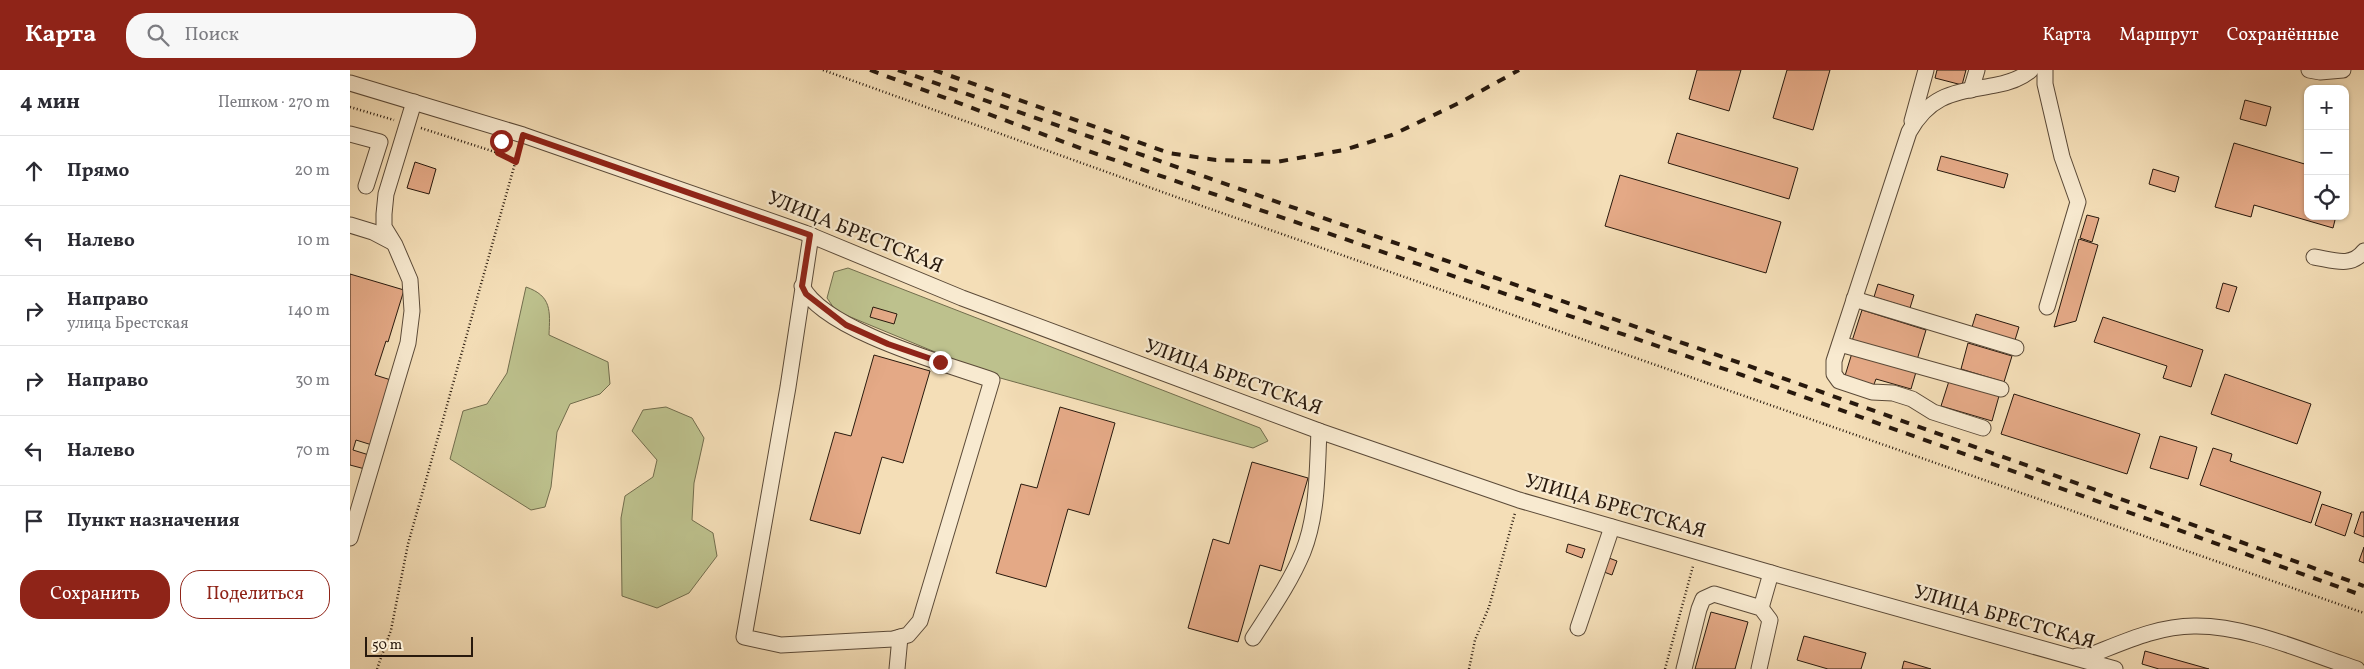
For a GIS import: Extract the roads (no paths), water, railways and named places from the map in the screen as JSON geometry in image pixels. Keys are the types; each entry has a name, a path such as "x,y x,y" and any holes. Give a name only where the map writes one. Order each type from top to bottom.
{"street":[{"path":"1972,90 1977,70"},
{"path":"1909,132 1918,116 1932,103 1955,93 2007,83 2031,70"},
{"path":"2045,70 2045,84 2062,157 2078,202 2046,307"},
{"path":"2309,70 2320,72 2343,70"},
{"path":"1925,73 1936,88 1955,93"},
{"path":"1925,73 1909,132 1834,361 1834,374 1839,381 1872,392 1893,393 1912,399 1933,412 1983,428"},
{"name":"УЛИЦА БРЕСТСКАЯ","path":"350,83 523,135 810,235 962,298 1319,431 1519,500 1770,573 2115,669"},
{"path":"350,538 408,343 412,311 410,280 395,245 384,227 384,214 386,194 414,102"},
{"path":"350,134 380,142 366,186"},
{"path":"356,227 374,225 384,214"},
{"path":"356,227 391,240 395,245"},
{"path":"802,286 806,294 846,325 888,344 992,380 920,621 908,635 781,644 744,637 788,387 802,286 810,235"},
{"path":"2314,257 2349,263 2358,259 2364,250"},
{"path":"1854,299 2016,348"},
{"path":"1840,344 2001,389"},
{"path":"1253,638 1288,585 1303,551 1314,507 1319,431"},
{"path":"1578,628 1612,527"},
{"path":"1762,608 1770,573"},
{"path":"1684,669 1704,600 1714,594 1762,608 1770,620 1759,669"},
{"path":"2068,656 2088,656 2151,632 2193,625 2224,628 2257,636 2357,669"},
{"path":"897,669 900,637"}],"railway":[{"path":"870,70 1088,151 1742,375 2364,596"},
{"path":"898,70 1746,365 2364,586"},
{"path":"934,70 1169,153 1216,160 1276,162 1344,150 1392,135 1461,102 1519,70"}]}
